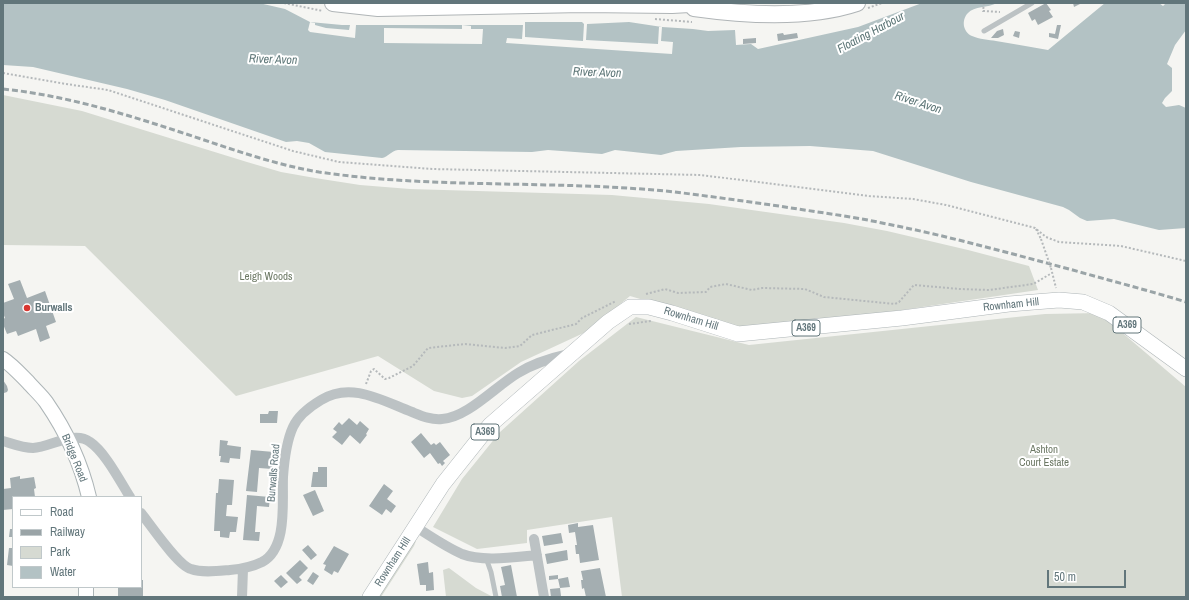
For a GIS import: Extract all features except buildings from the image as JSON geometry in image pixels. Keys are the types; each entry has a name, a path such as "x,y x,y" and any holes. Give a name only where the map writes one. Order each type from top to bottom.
{"highway":[{"path":"333,3 378,8 583,4 672,5 707,3"},
{"path":"672,5 741,13 800,13 823,11 857,3"}],"main road":[{"name":"Rownham Hill","path":"370,597 443,484 490,425 608,322 630,307 649,307 661,310 738,334 902,318 1008,304 1059,300 1083,302 1109,313 1186,369"},
{"name":"Bridge Road","path":"3,359 19,372 46,401 68,439 79,465 89,496"},
{"name":"Bridge Road","path":"3,364 40,406 57,421"}],"street":[{"name":"Burwalls Road","path":"142,514 178,560 188,569 222,571 243,569 264,561 276,547 282,522 283,476 289,438 293,426 321,399 338,392 356,392 428,418 442,420 461,414 518,373 544,360 571,354"},
{"path":"3,440 20,446 33,448 50,445 68,439 86,439 94,444 107,461 129,496"},
{"name":"Rownham Hill","path":"416,527 463,554 486,558 509,558 537,555"},
{"path":"534,539 544,597"},
{"path":"242,597 243,569"}],"lane":[{"path":"984,31 1032,3"},
{"path":"486,558 491,572 496,597"}],"path":[{"path":"874,7 882,3"},
{"path":"984,3 983,11 1017,11"},
{"path":"3,73 108,90 293,151 339,162 432,169 701,175 869,196 913,199 946,205 1036,228 1046,237 1059,242 1121,246 1186,261"},
{"path":"1036,228 1052,273"},
{"path":"628,324 654,321"}],"green space":[{"name":"Leigh Woods","path":"3,95 82,111 281,172 360,185 410,189 612,195 709,204 844,223 887,231 1029,266 1038,290 793,326 739,328 630,296 588,331 521,362 472,396 462,398 434,391 378,356 236,396 85,246 3,245"},
{"name":"Ashton Court Estate","path":"1099,313 1186,387 1186,597 622,597 612,517 527,530 527,543 477,549 433,527 462,479 500,432 579,361 636,317 749,345 1045,314"},
{"path":"416,541 381,597 375,597 411,543"},
{"path":"449,568 476,588 493,597 446,597 443,570"}],"water":[{"path":"3,3 259,3 285,9 310,22 342,25 525,25 525,22 582,22 587,24 629,22 662,27 708,31 735,30 736,45 751,44 758,49 858,27 922,3 997,3 974,9 968,13 964,19 964,26 969,34 981,39 1048,50 1105,3 1159,3 1163,6 1166,3 1186,3 1186,30 1175,45 1167,64 1172,68 1172,91 1162,103 1166,107 1179,105 1186,108 1186,228 1159,230 1114,219 1087,221 1063,207 971,182 873,151 810,146 741,147 676,151 661,155 615,150 602,154 548,150 532,152 398,150 382,158 325,152 309,143 297,141 286,142 165,100 127,89 33,67 3,65"}],"pier":[{"path":"310,22 326,28 349,30 350,25 356,25 355,38 310,32 308,30"},
{"path":"584,24 587,24 586,40 658,44 659,27 662,27 661,41 673,42 672,54 506,43 507,38 522,39 523,25 525,25 525,37 583,41"},
{"path":"462,25 471,26 471,29 483,29 482,44 384,43 384,28 462,29"}],"railway":[{"path":"3,89 70,100 136,118 266,160 301,169 405,181 579,186 665,191 779,206 860,219 933,234 1069,269 1186,302"}],"place":[{"name":"Burwalls","path":"27,308"}],"water label":[{"name":"Floating Harbour","path":"871,33"},
{"name":"River Avon","path":"273,60"},
{"name":"River Avon","path":"597,73"},
{"name":"River Avon","path":"918,103"}]}
